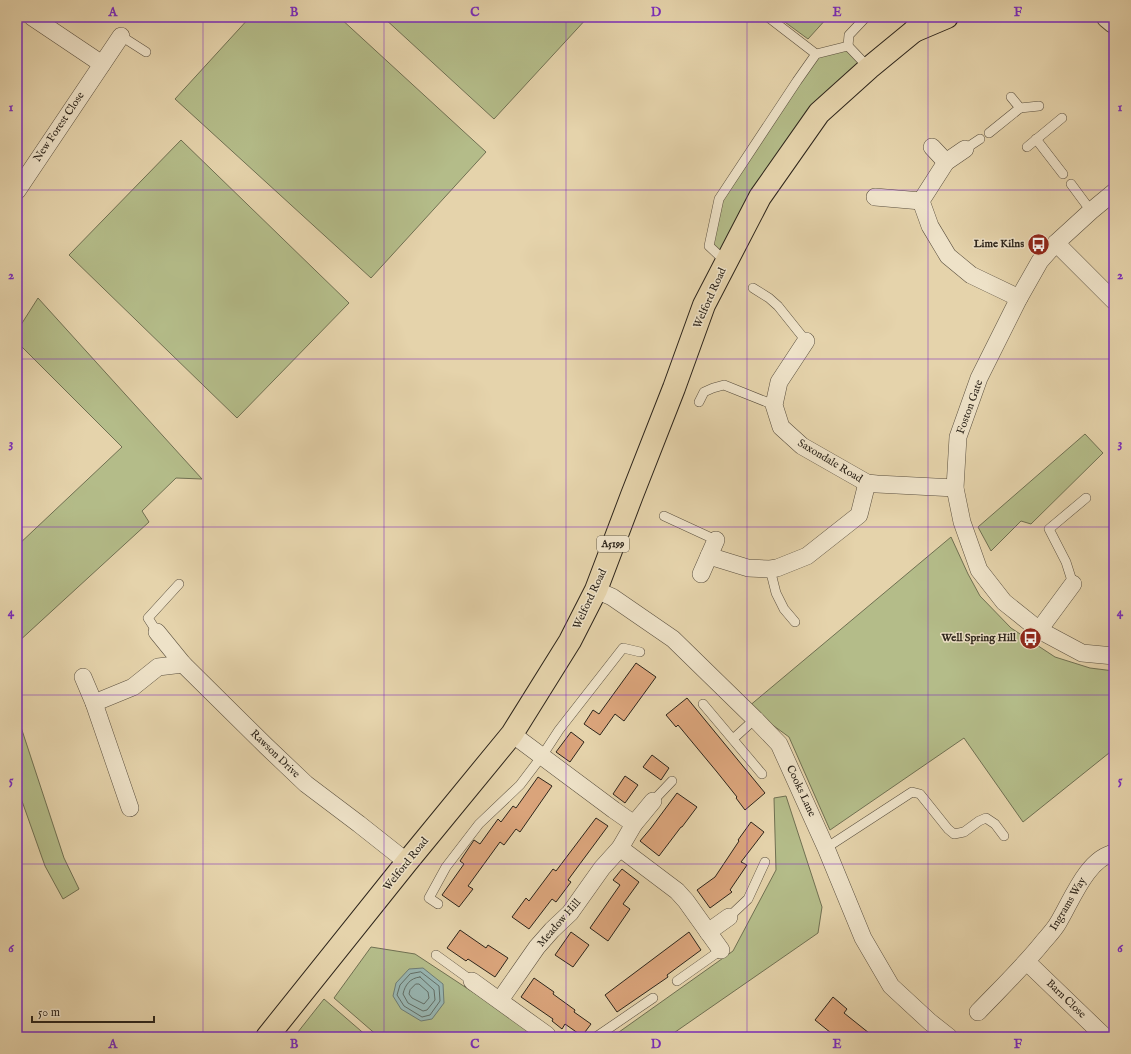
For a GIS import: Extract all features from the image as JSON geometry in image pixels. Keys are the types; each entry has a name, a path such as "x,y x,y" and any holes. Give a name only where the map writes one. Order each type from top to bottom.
{"main road":[{"name":"Welford Road","path":"267,1037 512,734 570,641 596,590 674,388 704,305 760,197 819,113 920,24 947,17"}],"street":[{"path":"32,17 102,64"},
{"name":"New Forest Close","path":"17,191 121,36"},
{"path":"932,147 946,162"},
{"path":"921,201 946,162 965,149"},
{"name":"Foston Gate","path":"1114,192 1056,243 1040,262 1019,298 979,378 958,437 955,488 962,522 979,570 1004,602 1039,630 1082,654 1114,656"},
{"path":"875,197 921,201"},
{"path":"921,201 930,226 948,256 971,275 1019,298"},
{"path":"1056,243 1114,301"},
{"name":"Saxondale Road","path":"806,340 779,382 774,405 781,427 802,446 867,483 955,488"},
{"path":"709,556 748,568 770,570 807,556 859,515 867,483"},
{"path":"701,574 716,540"},
{"path":"1039,630 1073,584"},
{"name":"Cooks Lane","path":"596,590 612,597 673,639 779,744 826,848 863,938 891,986 930,1022 950,1037"},
{"name":"Rawson Drive","path":"157,632 183,664 306,784 360,824 407,862"},
{"path":"94,703 133,687 158,667 183,664"},
{"path":"83,677 94,703 130,808"},
{"path":"512,734 634,824"},
{"name":"Meadow Hill","path":"500,1000 537,947 570,913 602,868 620,848 634,824 653,801"},
{"path":"620,848 677,891 686,901 721,950"},
{"name":"Ingrams Way","path":"978,1012 1027,962 1057,925 1087,871 1109,854 1114,853"},
{"path":"708,932 729,917"},
{"name":"Barn Close","path":"1027,962 1105,1037"},
{"path":"472,982 500,1000 549,1036"}],"lane":[{"path":"768,17 816,54"},
{"path":"866,17 849,35 848,46 869,68"},
{"path":"121,36 146,52"},
{"path":"726,262 709,246 719,199 816,54 848,46"},
{"path":"1011,97 1020,108"},
{"path":"989,133 1020,108 1039,106"},
{"path":"1027,146 1062,118"},
{"path":"965,149 980,139"},
{"path":"1036,139 1063,174"},
{"path":"1071,184 1091,211"},
{"path":"753,288 769,298 778,306 806,340"},
{"path":"699,402 704,392 724,385 774,405"},
{"path":"1073,584 1066,562 1049,530 1086,498"},
{"path":"664,516 716,540"},
{"path":"770,570 776,593 784,609 795,622"},
{"path":"157,632 148,618 179,584"},
{"path":"438,904 430,898 446,867 479,824 520,785 559,730 622,648 640,652"},
{"path":"703,704 762,774"},
{"path":"733,739 755,719"},
{"path":"653,801 672,781"},
{"path":"826,848 912,792 920,794 948,829 954,834 964,832 979,821 986,818 995,824 1004,836"},
{"path":"729,917 748,899 764,862"},
{"path":"677,981 721,950"},
{"path":"436,955 472,982"},
{"path":"596,1037 653,998"}],"green space":[{"path":"250,17 339,17 486,152 371,278 175,99"},
{"path":"383,17 588,17 494,119"},
{"path":"778,17 828,17 808,39"},
{"path":"848,46 869,68 819,113 726,262 709,246 719,199 816,54"},
{"path":"181,140 349,303 237,418 69,255"},
{"path":"38,298 202,479 176,478 142,511 149,522 17,643 17,546 122,447 17,342 17,331"},
{"path":"1085,434 1103,453 1031,524 1021,521 991,551 978,527"},
{"path":"951,537 980,596 1011,628 1055,657 1090,668 1114,671 1114,749 1023,822 964,738 830,830 789,737 748,707"},
{"path":"17,715 64,858 79,889 63,899 45,866 17,787"},
{"path":"786,796 822,907 818,933 668,1037 612,1037 733,951 776,870 774,798"},
{"path":"371,947 415,954 541,1037 379,1037 334,998"},
{"path":"324,999 368,1037 294,1037"}],"water":[{"path":"423,968 443,984 444,1003 432,1019 421,1021 401,1009 393,996 396,983 409,969"}],"building":[{"path":"636,663 656,677 624,721 615,714 600,735 584,724 593,710 599,714"},
{"path":"687,698 765,793 745,810 736,798 737,797 678,725 676,727 666,715"},
{"path":"571,732 584,742 570,762 556,752"},
{"path":"652,755 669,768 661,780 643,767"},
{"path":"625,776 638,785 625,803 613,794"},
{"path":"538,777 552,786 520,832 516,829 504,845 500,842 468,886 473,889 459,907 442,895 464,864 460,861 474,840 480,844 498,819 501,822 513,806 516,808"},
{"path":"677,793 697,807 659,856 640,841"},
{"path":"596,818 608,826 568,880 571,882 556,902 552,899 529,929 512,917 526,898 529,901 553,869 556,871"},
{"path":"751,822 764,832 741,862 747,865 730,890 732,892 710,908 697,890 715,877"},
{"path":"622,869 639,882 623,904 630,909 608,941 590,928 620,885 613,880"},
{"path":"460,930 486,948 488,945 508,958 495,977 468,959 466,961 447,948"},
{"path":"571,932 589,945 573,967 555,955"},
{"path":"689,932 701,950 667,975 668,977 617,1012 605,995"},
{"path":"534,978 554,992 553,994 591,1024 582,1036 565,1024 562,1029 552,1021 553,1019 521,997"},
{"path":"833,997 847,1009 844,1013 874,1037 836,1037 815,1020"}],"place":[{"name":"Lime Kilns","path":"1039,244"},
{"name":"Well Spring Hill","path":"1031,638"}]}
